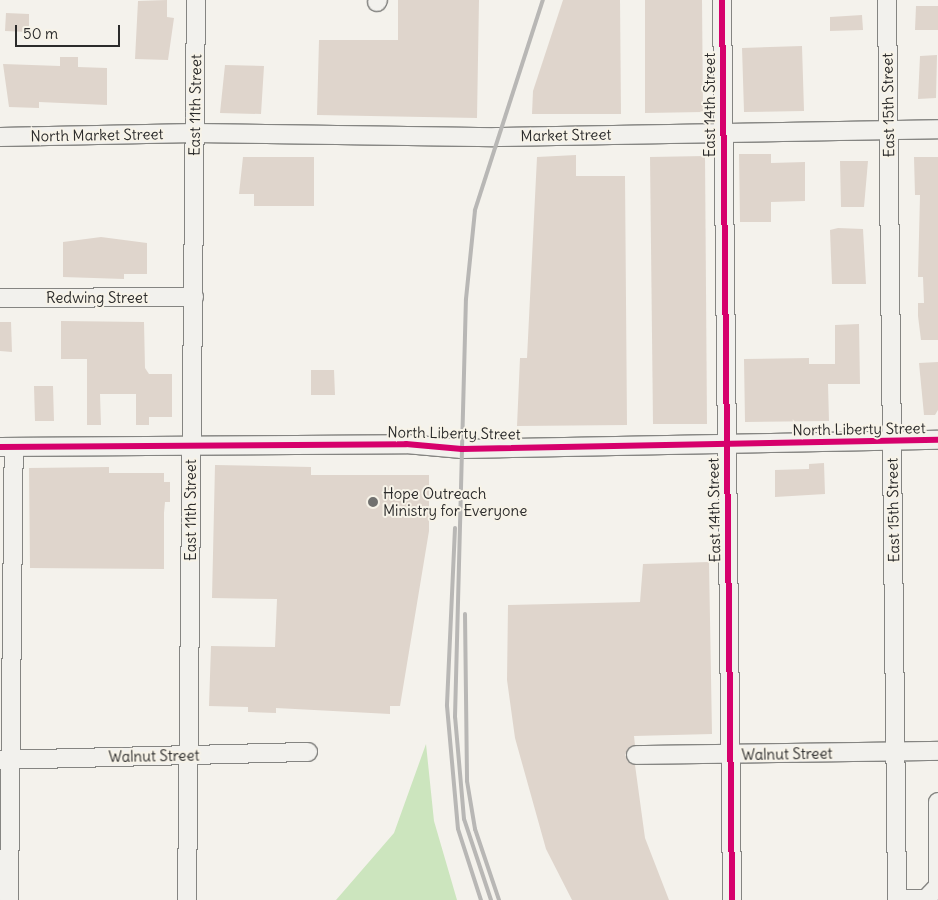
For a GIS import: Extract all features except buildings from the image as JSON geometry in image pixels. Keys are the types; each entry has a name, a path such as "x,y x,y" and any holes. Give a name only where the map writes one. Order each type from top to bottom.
{"street":[{"name":"East 11th Street","path":"188,900 186,755 194,297 196,0"},
{"name":"East 14th Street","path":"722,0 732,900"},
{"name":"East 15th Street","path":"887,0 897,900"},
{"name":"Market Street","path":"195,133 496,137 938,129"},
{"name":"North Market Street","path":"0,137 195,133"},
{"name":"Redwing Street","path":"0,298 194,297"},
{"name":"North Liberty Street","path":"7,447 191,444 406,444 462,449 938,440"},
{"path":"7,447 5,760 9,900"},
{"name":"Walnut Street","path":"636,755 938,751"},
{"name":"Walnut Street","path":"5,760 308,752"},
{"path":"897,900 926,899 938,886 938,802"}],"green space":[{"path":"426,744 434,821 457,900 336,900 394,833"}],"railway":[{"path":"491,900 464,819 455,717 466,299 475,210 543,0"},
{"path":"455,528 447,706 458,829 481,900"},
{"path":"465,614 467,781 475,829 499,900"}],"cycle path":[{"path":"722,0 732,900"},
{"path":"0,447 406,444 462,449 938,440"}],"place":[{"name":"Hope Outreach Ministry for Everyone","path":"373,502"}]}
